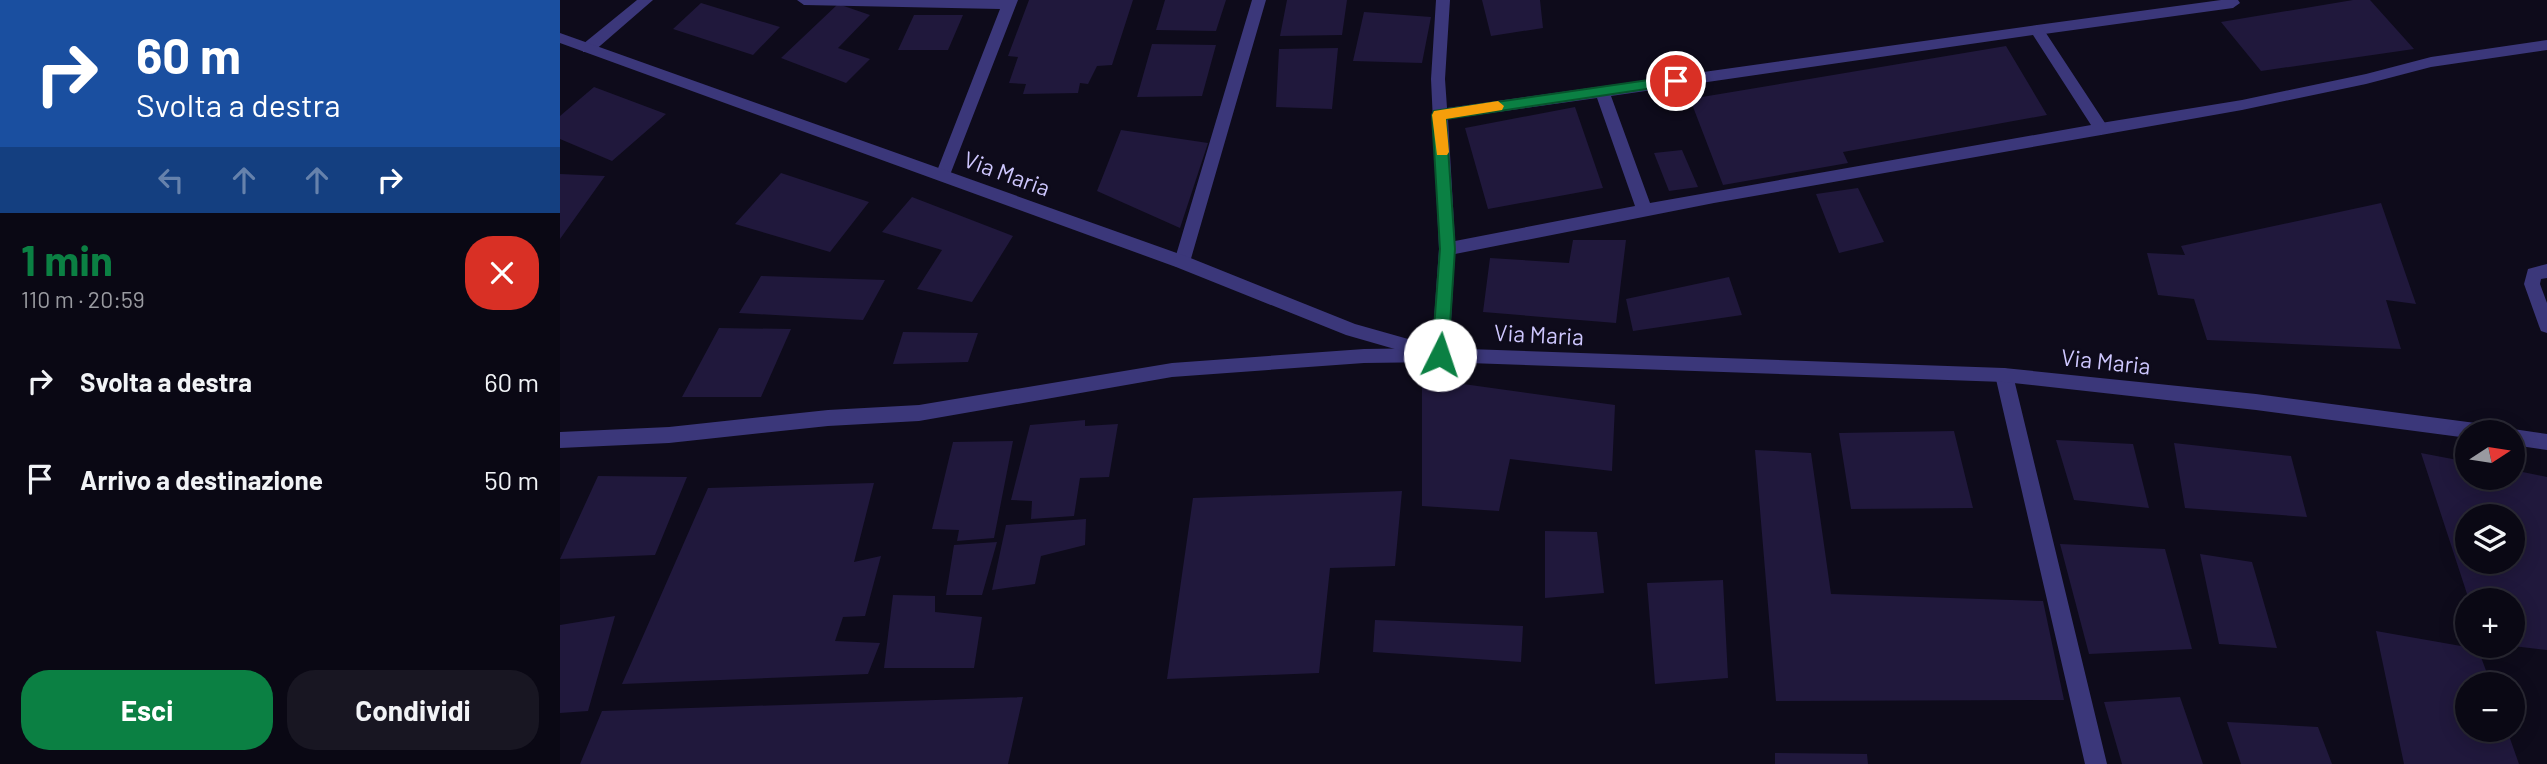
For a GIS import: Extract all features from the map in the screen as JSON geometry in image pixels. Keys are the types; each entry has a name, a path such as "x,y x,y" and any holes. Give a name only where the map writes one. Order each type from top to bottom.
{"street":[{"path":"588,48 646,0"},
{"path":"804,0 1010,3 943,176"},
{"path":"1182,262 1259,0"},
{"path":"562,444 828,418 919,413 1172,370 1364,356 1440,355 1447,249 1438,79 1443,0"},
{"path":"1439,115 2232,3 2231,0"},
{"path":"2037,30 2101,129"},
{"name":"Via Maria","path":"560,38 1182,262 1352,330 1440,355 2004,375 2256,402 2455,428"},
{"path":"1447,249 1644,210 2242,105 2366,79 2431,62 2547,46"},
{"path":"1602,90 1644,210"},
{"path":"2547,271 2534,274 2532,284 2547,326"},
{"path":"2004,375 2096,764"},
{"path":"2525,439 2547,442"}],"building":[{"path":"1029,0 1133,0 1112,65 1097,66 1088,84 1080,83 1078,93 1023,94 1026,84 1009,83 1018,57 1008,56"},
{"path":"1165,0 1226,0 1216,31 1156,30"},
{"path":"1287,0 1347,0 1342,35 1280,36"},
{"path":"1482,0 1540,0 1543,28 1491,36"},
{"path":"2353,0 2370,0 2414,49 2261,71 2221,22"},
{"path":"701,3 780,27 753,55 673,29"},
{"path":"838,4 870,15 838,48 870,59 846,83 781,58"},
{"path":"1364,12 1431,17 1422,63 1353,61"},
{"path":"914,15 963,15 948,50 898,50"},
{"path":"1152,44 1216,45 1202,96 1137,97"},
{"path":"2006,46 2047,115 1843,152 1848,163 1723,185 1690,99"},
{"path":"1338,48 1332,109 1276,107 1279,49"},
{"path":"594,87 666,114 612,161 560,139 560,116"},
{"path":"1575,107 1603,188 1488,209 1465,128"},
{"path":"1121,130 1208,143 1180,228 1097,191"},
{"path":"1682,150 1698,187 1669,191 1654,153"},
{"path":"781,173 869,202 830,252 735,224"},
{"path":"560,174 605,176 560,239"},
{"path":"1858,188 1884,242 1839,253 1816,194"},
{"path":"912,197 1013,236 972,302 917,289 942,250 882,232"},
{"path":"2381,203 2416,304 2386,300 2401,349 2207,340 2194,299 2158,295 2147,253 2185,255 2181,246"},
{"path":"1573,240 1626,240 1616,323 1483,312 1490,258 1569,263"},
{"path":"761,276 885,280 863,320 739,313"},
{"path":"1729,277 1742,315 1633,331 1626,299"},
{"path":"719,328 791,329 761,397 682,397"},
{"path":"903,332 978,333 968,362 893,364"},
{"path":"1456,383 1615,405 1612,471 1510,459 1499,511 1422,506 1422,387"},
{"path":"1085,420 1085,426 1118,424 1109,477 1080,478 1074,516 1031,519 1032,501 1011,500 1030,425"},
{"path":"1954,431 1973,508 1851,509 1839,433"},
{"path":"2056,440 2133,444 2149,508 2074,500"},
{"path":"1013,441 994,538 957,541 959,530 932,529 953,442"},
{"path":"2174,443 2291,456 2307,517 2185,508"},
{"path":"1755,450 1811,453 1831,594 2043,601 2064,700 1776,701"},
{"path":"2421,453 2455,460 2455,490 2525,490 2525,472 2547,477 2547,650 2525,647 2525,588 2465,588 2461,574 2525,574 2525,504 2455,504 2455,557"},
{"path":"598,476 687,477 655,555 560,559"},
{"path":"874,483 854,562 881,556 865,616 843,617 835,641 880,643 868,674 622,684 708,488"},
{"path":"1402,491 1395,566 1330,568 1319,673 1167,679 1193,498"},
{"path":"1086,519 1085,545 1041,556 1035,584 992,590 1006,525"},
{"path":"1545,531 1597,532 1604,593 1545,598"},
{"path":"997,542 982,595 946,595 954,545"},
{"path":"2060,544 2165,549 2192,649 2089,654"},
{"path":"2200,554 2252,562 2277,648 2219,644"},
{"path":"1723,580 1728,678 1655,684 1647,583"},
{"path":"893,595 935,596 935,612 982,617 974,668 884,668"},
{"path":"615,616 588,711 560,713 560,625"},
{"path":"1375,620 1523,626 1521,662 1373,652"},
{"path":"2376,631 2455,645 2455,658 2481,658 2487,672 2455,672 2455,742 2511,742 2519,764 2404,764"},
{"path":"1023,697 1008,764 580,764 602,711"},
{"path":"2180,697 2203,764 2122,764 2104,702"},
{"path":"2227,722 2318,727 2332,764 2241,764"},
{"path":"1775,753 1867,754 1868,764 1775,764"}],"slow traffic":[{"path":"1442,152 1439,115 1498,106"}],"route":[{"path":"1440,355 1447,249 1439,115 1676,81"}]}
